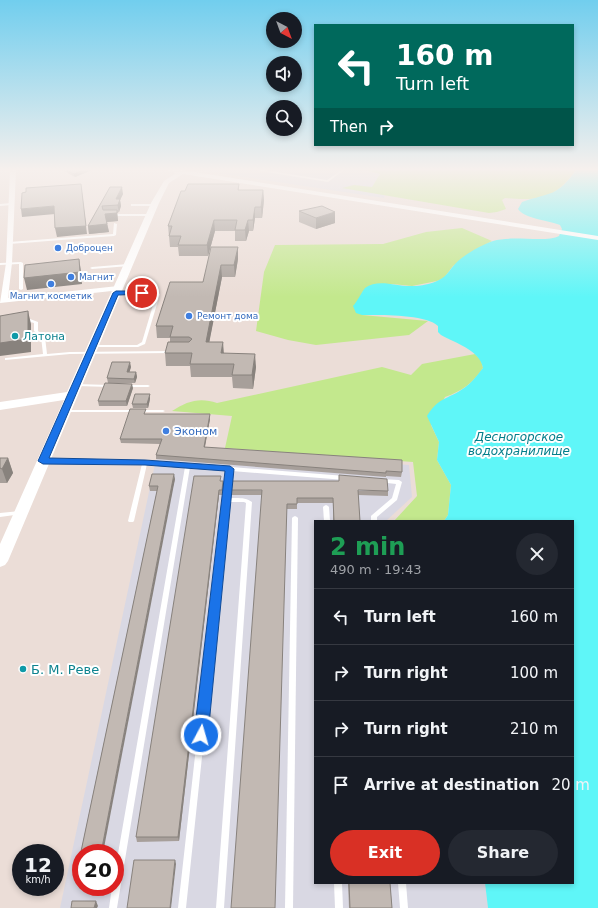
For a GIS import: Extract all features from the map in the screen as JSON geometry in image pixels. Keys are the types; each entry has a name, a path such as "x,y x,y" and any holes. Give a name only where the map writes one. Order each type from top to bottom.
{"street":[{"path":"11,212 9,263 2,301 60,292 117,291"},
{"path":"438,212 598,238"},
{"path":"0,561 75,390 149,215"},
{"path":"0,406 75,390"}],"lane":[{"path":"105,215 149,215"},
{"path":"9,242 114,235 115,224"},
{"path":"0,264 21,263 21,289"},
{"path":"92,268 128,265"},
{"path":"6,359 92,349 138,346 144,343 158,294 117,291"},
{"path":"15,322 30,320 36,322 36,331 43,337 45,354"},
{"path":"92,349 175,352"},
{"path":"75,390 113,386"},
{"path":"120,386 148,386"},
{"path":"65,411 163,411"},
{"path":"43,461 145,462 352,478"},
{"path":"131,521 145,462"},
{"path":"113,908 188,466"},
{"path":"182,908 230,469"},
{"path":"374,520 374,516 395,499 398,482 376,480"},
{"path":"220,908 249,502 245,500 227,500"},
{"path":"326,507 327,520"},
{"path":"0,515 21,513"},
{"path":"289,908 295,518"},
{"path":"338,884 339,908"},
{"path":"402,884 404,908"}],"shaded area":[{"path":"160,448 409,465 412,497 387,520 314,520 314,884 485,884 488,908 60,908 63,896 64,896 72,852 72,896 124,896 124,844 74,844 155,464"}],"green space":[{"path":"462,228 492,241 474,251 453,266 444,278 437,281 412,286 392,284 362,292 362,315 428,321 409,335 316,345 288,340 256,331 264,272 275,245 383,244 426,232"},
{"path":"475,354 481,360 483,368 467,386 445,397 431,425 439,442 437,460 451,485 448,515 445,520 395,520 417,496 413,462 225,448 232,416 172,411 188,402 205,400 217,403 382,367 411,375 422,364"}],"water":[{"name":"Десногорское водохранилище","path":"521,212 598,212 598,908 488,908 485,884 574,884 574,520 445,520 448,515 451,485 437,460 439,442 427,416 437,403 462,390 472,381 483,368 481,362 472,352 441,335 438,332 438,326 432,322 413,317 362,315 356,313 353,306 365,288 370,285 382,283 415,286 429,284 439,280 445,276 462,258 493,241 501,239 546,239 559,236 562,229 560,225 525,215"}],"building":[{"path":"54,212 84,212 86,226 55,228"},
{"path":"96,212 117,212 105,214 107,224 88,226"},
{"path":"173,212 254,212 253,220 248,220 245,230 235,230 237,220 214,220 207,245 178,245 181,236 169,236 172,226 168,226"},
{"path":"302,212 334,212 316,218"},
{"path":"211,247 238,247 234,265 221,265 206,342 223,342 221,353 255,354 252,375 232,375 234,364 190,364 192,353 165,353 168,342 189,342 192,339 189,337 170,337 173,326 156,326 170,282 203,282"},
{"path":"79,259 80,272 24,278 25,265"},
{"path":"28,311 28,339 0,343 0,316"},
{"path":"112,362 130,362 127,372 136,372 134,379 107,378"},
{"path":"105,383 132,384 126,401 98,401"},
{"path":"135,394 150,394 147,404 132,404"},
{"path":"130,409 146,409 144,414 210,414 204,447 402,460 402,472 386,471 386,473 156,455 162,439 120,439"},
{"path":"0,458 8,458 2,469 0,468"},
{"path":"152,474 174,474 103,844 83,844 158,486 149,486"},
{"path":"339,475 387,479 388,491 358,490 360,520 334,520 333,498 297,498 297,504 287,504 275,908 231,908 262,490 230,490 231,481 339,481"},
{"path":"194,476 221,476 220,481 223,481 222,490 219,490 178,837 136,837"},
{"path":"134,860 175,860 170,908 127,908"},
{"path":"349,884 390,884 392,908 350,908"},
{"path":"72,901 96,901 94,908 71,908"}],"place":[{"name":"Доброцен","path":"58,248"},
{"name":"Магнит","path":"71,277"},
{"name":"Магнит косметик","path":"51,284"},
{"name":"Ремонт дома","path":"189,316"},
{"name":"Латона","path":"15,336"},
{"name":"Эконом","path":"166,431"},
{"name":"Б. М. Реве","path":"23,669"}],"route":[{"path":"142,293 116,293 43,461 145,462 230,469 201,735"}]}
